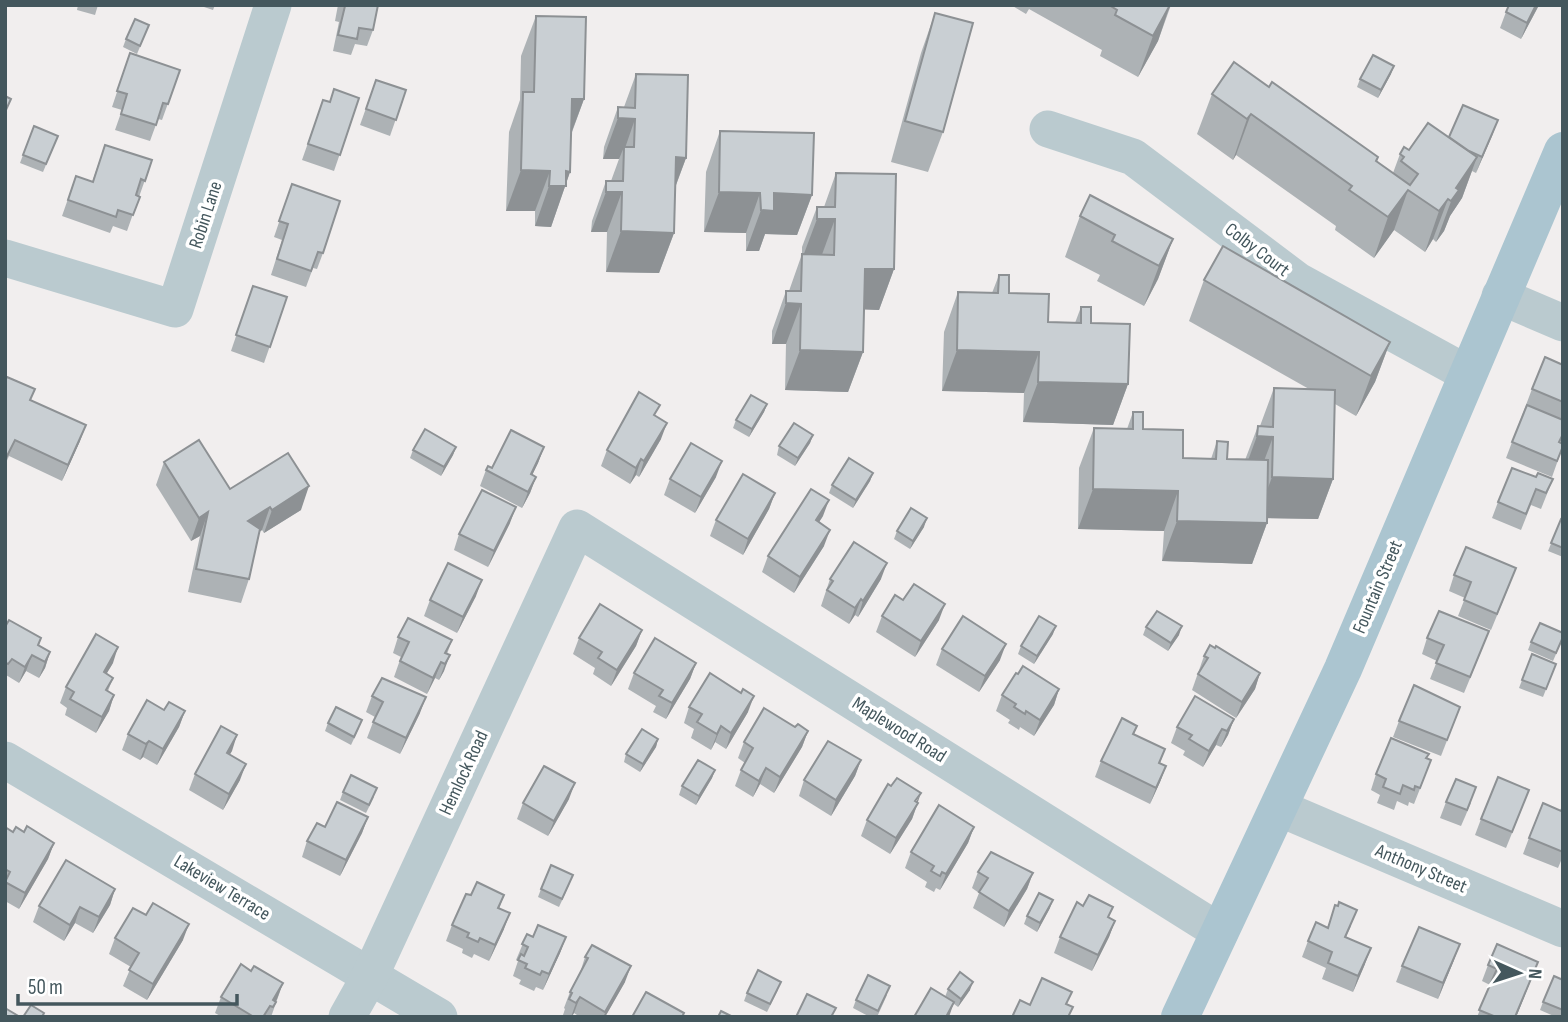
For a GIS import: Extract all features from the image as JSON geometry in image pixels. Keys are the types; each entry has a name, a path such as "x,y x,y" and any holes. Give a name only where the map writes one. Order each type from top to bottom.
{"main road":[{"name":"Fountain Street","path":"1180,1017 1343,668 1563,151"}],"street":[{"name":"Robin Lane","path":"5,258 175,309 273,5"},
{"name":"Colby Court","path":"1048,128 1133,156 1298,282 1468,374"},
{"path":"1500,296 1563,323"},
{"name":"Maplewood Road","path":"577,528 1220,932"},
{"name":"Hemlock Road","path":"347,1017 370,976 577,528"},
{"name":"Lakeview Terrace","path":"5,761 439,1017"},
{"name":"Anthony Street","path":"1279,808 1563,929"}],"building":[{"path":"341,5 378,5 373,30 359,28 357,39 338,35 345,6"},
{"path":"1109,5 1170,5 1153,36 1115,15 1117,10"},
{"path":"1509,5 1536,5 1527,23 1506,12"},
{"path":"935,13 973,23 943,132 905,121"},
{"path":"536,16 586,17 584,99 572,99 570,172 566,171 566,186 549,186 550,171 521,170 523,92 534,92"},
{"path":"135,19 149,25 140,46 126,39"},
{"path":"130,53 180,70 168,104 163,103 156,125 121,114 127,94 117,91"},
{"path":"1373,55 1394,66 1381,90 1360,79"},
{"path":"1234,62 1269,87 1272,82 1378,157 1376,161 1410,185 1418,174 1401,161 1404,157 1400,154 1404,147 1409,150 1428,123 1477,157 1456,188 1459,190 1439,211 1408,190 1388,217 1349,190 1352,186 1251,114 1247,119 1212,94"},
{"path":"636,74 688,75 686,158 676,157 674,233 621,231 622,192 606,192 606,181 623,181 624,147 634,147 635,119 618,118 618,107 635,108"},
{"path":"376,80 406,90 396,120 366,109"},
{"path":"334,89 359,98 340,155 308,144 323,100 330,102"},
{"path":"5,96 11,99 5,112"},
{"path":"1463,105 1498,120 1482,157 1449,137"},
{"path":"34,126 58,136 46,164 23,155"},
{"path":"720,131 814,133 812,195 774,193 774,211 761,210 760,193 719,192"},
{"path":"105,145 152,160 145,181 141,179 136,195 140,197 133,215 118,210 116,217 68,200 76,176 93,182"},
{"path":"836,173 896,174 894,269 865,269 863,352 800,350 801,304 786,303 786,291 801,291 802,254 834,255 835,219 817,219 817,207 835,207"},
{"path":"292,184 340,201 323,253 318,252 311,271 277,259 288,224 279,221"},
{"path":"1090,195 1173,239 1159,266 1112,241 1115,235 1080,216"},
{"path":"1223,246 1390,342 1371,376 1204,280"},
{"path":"999,275 1009,275 1009,293 1049,294 1048,322 1081,323 1081,307 1091,307 1091,323 1130,324 1128,384 1038,382 1039,352 957,350 958,292 998,293"},
{"path":"253,286 287,297 270,347 236,335"},
{"path":"1545,357 1563,365 1563,402 1532,389"},
{"path":"7,377 35,389 30,400 86,425 68,465 15,440 5,460"},
{"path":"1274,388 1335,390 1333,479 1272,477 1273,437 1257,436 1258,426 1273,427"},
{"path":"639,392 660,405 654,415 667,423 644,461 641,459 636,468 607,450"},
{"path":"751,395 767,404 752,429 736,420"},
{"path":"1527,405 1563,420 1563,434 1559,442 1563,446 1557,461 1512,442"},
{"path":"1133,412 1143,412 1143,429 1183,430 1183,458 1216,459 1217,441 1228,442 1227,459 1268,460 1267,523 1177,521 1178,491 1093,489 1094,428 1133,429"},
{"path":"794,423 813,435 798,458 779,446"},
{"path":"425,429 456,447 444,467 413,450"},
{"path":"511,430 544,447 531,474 536,477 528,492 486,470 488,466 492,468"},
{"path":"199,440 230,489 288,453 309,486 272,510 270,507 248,521 260,529 249,579 196,569 208,512 199,518 164,462"},
{"path":"691,443 722,461 701,497 670,479"},
{"path":"849,458 873,473 856,500 832,485"},
{"path":"1512,468 1536,477 1538,473 1553,479 1546,493 1536,489 1526,514 1498,502"},
{"path":"743,474 775,493 748,539 716,520"},
{"path":"811,489 829,500 816,520 830,530 800,577 768,556"},
{"path":"482,490 516,507 494,551 459,534"},
{"path":"911,508 927,518 913,541 897,531"},
{"path":"1561,519 1563,520 1563,548 1551,543"},
{"path":"854,542 887,563 863,601 861,599 855,608 827,590 833,581 830,579"},
{"path":"1466,547 1516,568 1497,614 1464,600 1471,582 1454,575"},
{"path":"448,563 482,580 463,617 430,600"},
{"path":"914,584 945,604 921,641 882,616 895,595 903,600"},
{"path":"600,604 642,630 617,670 598,658 602,652 579,638"},
{"path":"1157,611 1182,626 1171,643 1146,627"},
{"path":"1439,611 1489,631 1470,677 1436,663 1444,645 1427,638"},
{"path":"963,616 1006,644 985,676 942,649"},
{"path":"1039,616 1056,626 1037,656 1021,646"},
{"path":"408,618 452,640 445,653 450,655 445,664 441,662 433,678 400,661 409,642 398,637"},
{"path":"9,620 41,638 38,645 50,652 45,662 32,655 25,667 12,659 8,664 5,662 5,627"},
{"path":"1540,623 1563,633 1556,653 1531,642"},
{"path":"96,634 118,647 104,672 113,678 106,690 114,695 102,717 70,699 74,692 66,687"},
{"path":"655,638 696,663 672,703 659,696 663,690 634,673"},
{"path":"1210,645 1260,673 1242,702 1198,674 1208,658 1204,656"},
{"path":"1532,654 1556,664 1546,689 1522,680"},
{"path":"1023,666 1059,689 1040,720 1014,707 1016,704 1002,695"},
{"path":"710,673 741,693 743,689 754,696 731,733 721,726 717,734 697,722 702,714 689,707"},
{"path":"382,678 426,697 406,738 373,722 383,702 372,696"},
{"path":"1414,685 1460,707 1447,740 1399,721"},
{"path":"1195,696 1234,719 1227,731 1222,729 1209,751 1189,739 1192,735 1177,727"},
{"path":"147,700 164,710 169,702 185,711 163,749 149,741 146,744 128,734"},
{"path":"336,707 362,720 354,737 328,723"},
{"path":"764,708 795,727 798,724 808,731 780,777 766,768 759,781 741,770 753,748 744,742"},
{"path":"1122,718 1137,726 1133,734 1165,749 1159,763 1166,766 1156,788 1101,761"},
{"path":"221,726 237,735 227,753 246,764 229,794 195,774"},
{"path":"642,729 658,739 643,764 626,754"},
{"path":"1391,738 1429,754 1426,758 1431,760 1420,788 1415,786 1414,790 1403,785 1400,794 1383,787 1386,779 1376,774"},
{"path":"828,741 861,760 836,800 804,780"},
{"path":"698,760 715,770 699,796 682,786"},
{"path":"544,766 575,783 554,821 523,803"},
{"path":"351,775 377,788 369,805 343,792"},
{"path":"1498,777 1529,790 1512,832 1481,819"},
{"path":"897,778 921,793 915,801 918,803 896,838 867,820 888,784 891,786"},
{"path":"1456,779 1476,787 1467,810 1446,802"},
{"path":"337,802 368,817 346,860 307,841 317,823 325,827"},
{"path":"1543,803 1561,811 1563,806 1563,852 1529,838"},
{"path":"939,805 974,827 946,874 942,872 940,876 931,871 934,866 911,852"},
{"path":"27,826 54,843 25,893 5,882 10,872 5,869 5,827 13,832 16,827 24,832"},
{"path":"991,852 1033,873 1009,911 979,892 988,878 978,872"},
{"path":"66,860 115,889 99,917 80,907 70,925 39,906"},
{"path":"551,865 573,875 562,899 541,889"},
{"path":"477,882 504,895 498,908 510,913 495,945 480,938 478,942 467,937 469,933 452,925 466,894 471,895"},
{"path":"1039,893 1053,900 1040,923 1027,916"},
{"path":"1089,895 1113,907 1108,917 1115,921 1098,955 1060,937 1077,902 1083,906"},
{"path":"1339,902 1357,910 1345,937 1371,948 1358,976 1328,963 1332,952 1308,941 1316,922 1328,928 1335,905 1338,906"},
{"path":"153,903 189,924 153,984 129,970 139,953 115,938 133,908 146,915"},
{"path":"538,925 566,937 549,974 542,971 540,975 525,968 527,964 518,960 521,954 524,956 528,947 522,944 527,934 533,937"},
{"path":"1419,927 1460,944 1443,983 1402,966"},
{"path":"1497,944 1538,962 1515,1017 1496,1017 1479,1010 1497,969 1488,965"},
{"path":"592,945 631,966 605,1012 580,997 576,1003 569,999"},
{"path":"241,964 251,971 254,966 283,983 273,1000 276,1002 263,1017 254,1017 221,997"},
{"path":"758,970 781,982 770,1004 747,993"},
{"path":"960,972 973,982 961,999 948,989"},
{"path":"868,975 890,986 878,1011 856,1000"},
{"path":"1554,976 1563,980 1563,1010 1543,1002"},
{"path":"1042,978 1072,992 1066,1004 1073,1007 1068,1017 1013,1015 1020,1000 1030,1005"},
{"path":"931,988 954,1002 946,1017 914,1017"},
{"path":"646,992 684,1013 682,1017 632,1017"},
{"path":"807,994 836,1008 831,1017 796,1017"},
{"path":"31,1005 44,1013 42,1017 23,1017"},
{"path":"5,1008 20,1017 5,1017"},
{"path":"721,1011 733,1017 718,1017"}]}
